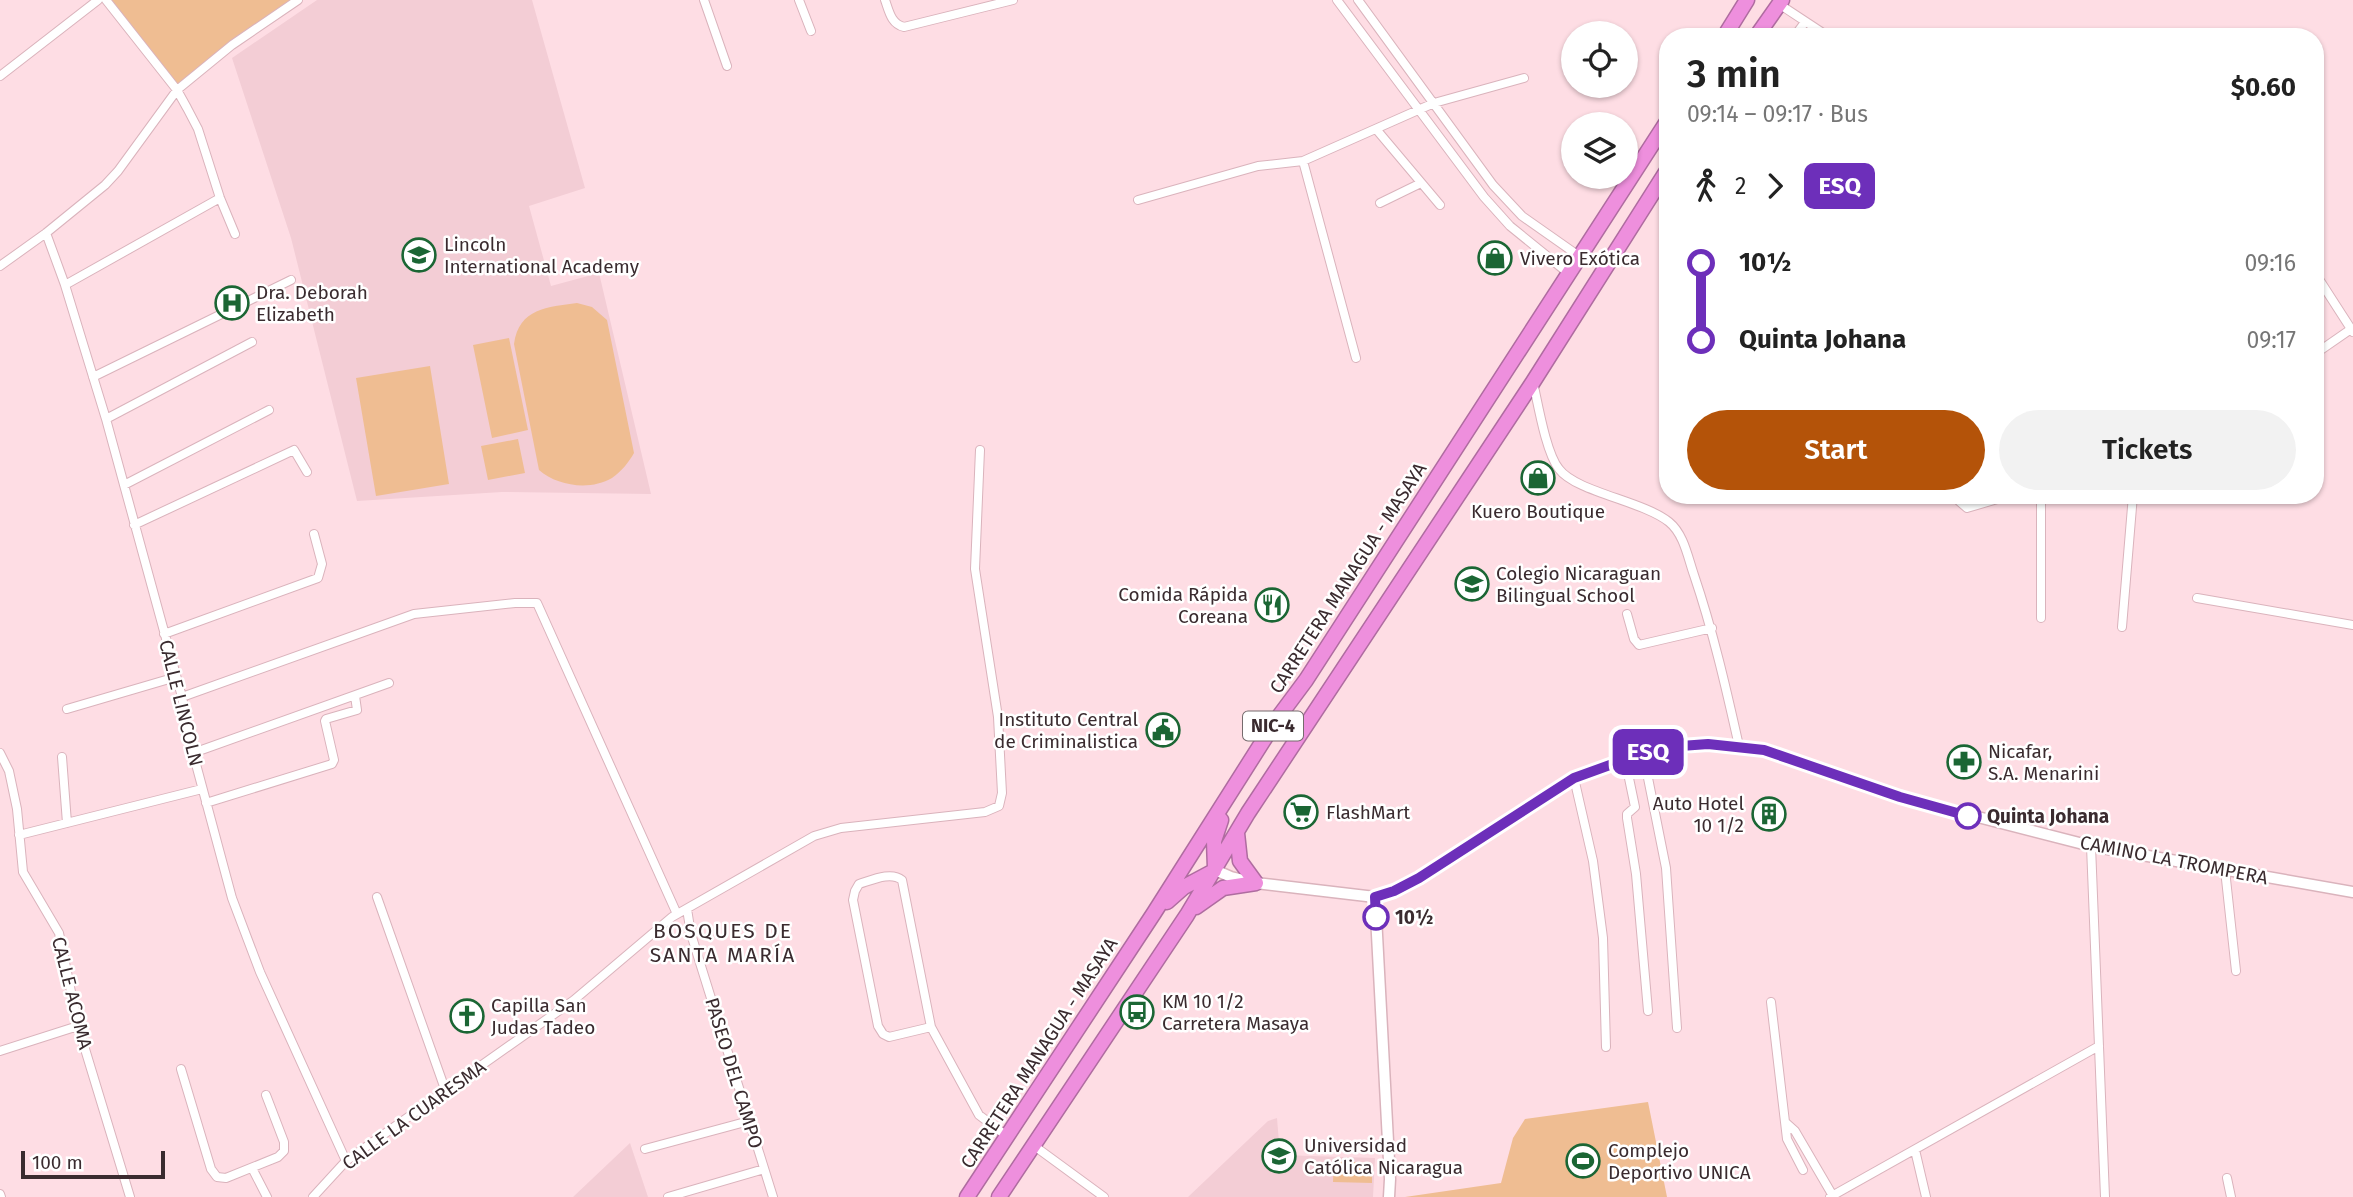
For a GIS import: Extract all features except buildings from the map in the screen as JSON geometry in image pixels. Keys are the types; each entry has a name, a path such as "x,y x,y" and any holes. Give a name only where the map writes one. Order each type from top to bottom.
{"highway":[{"path":"1730,28 1747,0"},
{"path":"1762,28 1781,2"},
{"name":"CARRETERA MANAGUA - MASAYA","path":"967,1197 1659,134"},
{"name":"NIC-4","path":"999,1197 1187,915 1237,833 1533,382 1659,183"},
{"path":"1154,913 1184,887 1215,870 1214,841 1221,819 1277,732 1277,719"},
{"path":"1187,915 1223,888 1256,883 1240,861 1237,833"}],"street":[{"path":"0,76 99,0"},
{"path":"106,0 177,90 198,129 220,198 235,234"},
{"path":"0,266 105,185 177,90 232,45 298,0"},
{"path":"704,0 727,66"},
{"path":"799,0 811,31"},
{"path":"885,0 892,19 897,26 904,27 1013,0"},
{"path":"1338,0 1484,197 1510,226 1568,273"},
{"path":"1358,0 1493,185 1515,208 1580,256"},
{"path":"1781,2 1815,28"},
{"path":"1801,28 1805,22"},
{"path":"1138,200 1258,166 1303,161 1434,103 1524,78"},
{"path":"1376,129 1440,205"},
{"path":"1303,161 1356,358"},
{"path":"1380,203 1421,183"},
{"path":"65,285 220,198"},
{"name":"CALLE LINCOLN","path":"46,233 65,285 106,419 182,697 192,753 232,898 260,972 346,1161"},
{"path":"93,377 291,280"},
{"path":"2324,287 2352,331 2324,348"},
{"path":"106,419 252,342"},
{"path":"1533,382 1552,456 1558,469 1568,479 1644,509 1670,523 1682,541 1712,628 1739,746"},
{"path":"124,485 269,410"},
{"path":"134,525 294,450 307,472"},
{"name":"CALLE LA CUARESMA","path":"313,1197 346,1161 574,1000 687,908 814,836 841,828 985,812 999,806 1002,793 998,717 975,569 980,450"},
{"path":"1962,504 1967,508 1981,504"},
{"path":"2040,504 2041,618"},
{"path":"2122,627 2132,504"},
{"path":"164,634 318,578 322,564 314,534"},
{"path":"2197,598 2353,625"},
{"path":"182,697 414,614 537,603 677,914"},
{"path":"1627,614 1639,645 1712,628"},
{"path":"66,709 176,677"},
{"path":"192,753 389,683"},
{"path":"206,803 332,764 334,760 324,722 326,719 357,710 355,696"},
{"name":"CAMINO LA TROMPERA","path":"1375,897 1419,878 1574,778 1643,753 1708,744 1764,750 1900,797 2091,846 2353,892"},
{"name":"CALLE ACOMA","path":"0,753 9,771 23,872 59,933 78,1026 130,1197"},
{"path":"1643,753 1666,868 1677,1028"},
{"path":"62,757 67,823"},
{"path":"1625,759 1635,807 1627,814 1627,818 1636,874 1648,1012"},
{"path":"1574,778 1593,861 1604,938 1606,1047"},
{"path":"19,835 202,789"},
{"path":"2091,846 2105,1197"},
{"path":"1215,870 1256,883 1375,897 1389,1197"},
{"path":"2225,870 2236,971"},
{"path":"931,1027 888,1037 878,1026 853,900 859,884 892,876 899,876 902,880 931,1027 979,1115 1008,1137"},
{"path":"377,897 446,1092"},
{"name":"PASEO DEL CAMPO","path":"687,908 691,934 773,1197"},
{"path":"1771,1002 1787,1139 1803,1170"},
{"path":"0,1051 78,1026"},
{"path":"1785,1122 1795,1131 1831,1196 2099,1046"},
{"path":"180,1069 211,1169 217,1177 226,1178 252,1168 278,1157 284,1151 284,1142 266,1095"},
{"path":"645,1149 749,1121"},
{"path":"1033,1145 1104,1197"},
{"path":"1914,1150 1926,1197"},
{"path":"252,1168 267,1197"},
{"path":"668,1197 764,1169"},
{"path":"2227,1178 2231,1197"}],"shaded area":[{"path":"106,0 298,0 177,90"},
{"name":"Lincoln International Academy","path":"317,0 532,0 585,188 529,206 551,286 599,273 651,494 502,492 357,501 291,238 232,58"},
{"path":"577,303 592,307 607,320 634,453 612,478 584,485 555,480 539,470 514,344 517,332 528,316 546,308"},
{"path":"509,338 528,430 492,438 473,345"},
{"path":"430,366 449,484 376,496 356,378"},
{"path":"518,439 525,473 488,480 481,446"},
{"name":"Complejo Deportivo UNICA","path":"1648,1102 1667,1197 1405,1197 1501,1183 1513,1138 1525,1119"},
{"name":"Universidad Católica Nicaragua","path":"1277,1118 1280,1155 1375,1158 1373,1197 1188,1197 1268,1121"},
{"path":"630,1143 648,1197 573,1197"},
{"path":"1334,1161 1372,1163 1372,1183 1333,1182"}],"bus line":[{"name":"ESQ","path":"1376,917 1375,897 1419,878 1574,778 1643,753 1681,746 1708,744 1764,750 1900,797 1968,816"}],"place":[{"name":"Lincoln International Academy","path":"419,255"},
{"name":"Vivero Exótica","path":"1495,258"},
{"name":"Dra. Deborah Elizabeth","path":"232,303"},
{"name":"Kuero Boutique","path":"1538,478"},
{"name":"Colegio Nicaraguan Bilingual School","path":"1472,584"},
{"name":"Comida Rápida Coreana","path":"1272,605"},
{"name":"Instituto Central de Criminalistica","path":"1163,730"},
{"name":"Nicafar, S.A. Menarini","path":"1964,762"},
{"name":"FlashMart","path":"1301,812"},
{"name":"Auto Hotel 10 1/2","path":"1769,814"},
{"name":"Quinta Johana","path":"1968,816"},
{"name":"10½","path":"1376,917"},
{"name":"KM 10 1/2 Carretera Masaya","path":"1137,1012"},
{"name":"Capilla San Judas Tadeo","path":"467,1016"},
{"name":"Universidad Católica Nicaragua","path":"1279,1156"},
{"name":"Complejo Deportivo UNICA","path":"1583,1161"}],"district":[{"name":"BOSQUES DE SANTA MARÍA","path":"723,943"}]}
